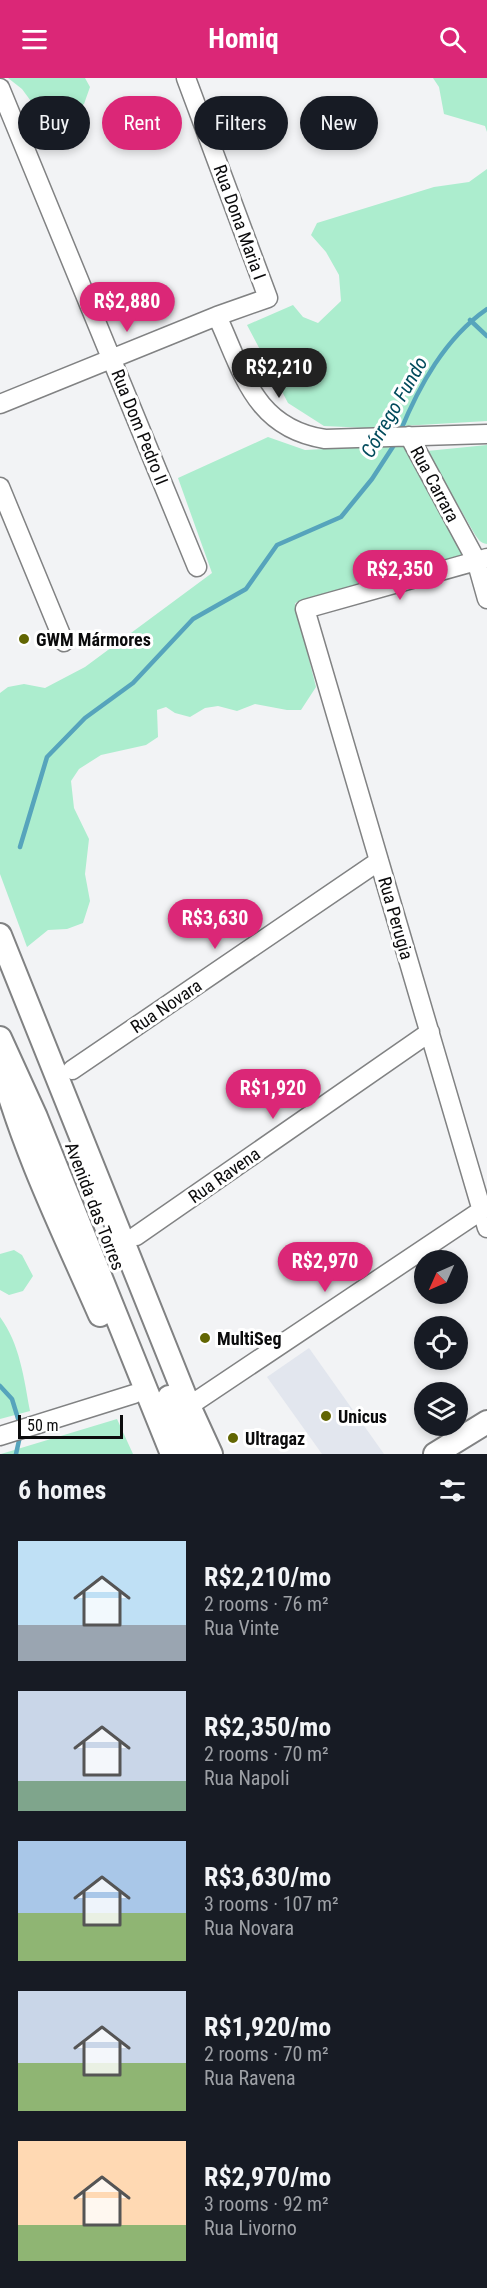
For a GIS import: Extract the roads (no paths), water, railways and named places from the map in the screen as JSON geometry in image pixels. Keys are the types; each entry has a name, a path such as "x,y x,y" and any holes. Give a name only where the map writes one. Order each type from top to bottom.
{"main road":[{"path":"0,935 189,1406 211,1454"},
{"name":"Avenida das Torres","path":"0,957 46,1112 172,1454"},
{"name":"Avenida das Torres","path":"0,1038 46,1112 191,1454"},
{"path":"0,1063 10,1102 27,1146 158,1454"},
{"path":"435,1454 487,1422"}],"street":[{"name":"Rua Dona Maria I","path":"186,78 268,298 217,316"},
{"name":"Rua Dom Pedro II","path":"0,88 197,567"},
{"path":"0,404 217,316 254,395 267,413 290,430 325,439 487,434"},
{"name":"Rua Carrara","path":"406,436 481,559 487,599"},
{"path":"0,487 64,642"},
{"name":"Rua Perugia","path":"481,559 305,609 487,1228"},
{"name":"Rua Novara","path":"72,1070 379,861"},
{"name":"Rua Ravena","path":"136,1236 430,1032"},
{"path":"189,1406 482,1210"},
{"path":"0,1436 134,1394"}],"waterway":[{"name":"Córrego Fundo","path":"400,432 435,364 458,334 487,309"},
{"path":"470,320 487,336"},
{"name":"Córrego Fundo","path":"20,847 47,757 85,718 133,683 193,619 246,589 277,545 341,517 372,479 396,442"},
{"name":"Córrego Fundo","path":"0,1386 12,1399 20,1425"},
{"name":"Córrego Fundo","path":"16,1454 20,1436"}],"place":[{"name":"GWM Mármores","path":"24,639"},
{"name":"MultiSeg","path":"205,1338"},
{"name":"Unicus","path":"326,1416"},
{"name":"Ultragaz","path":"233,1438"}]}
